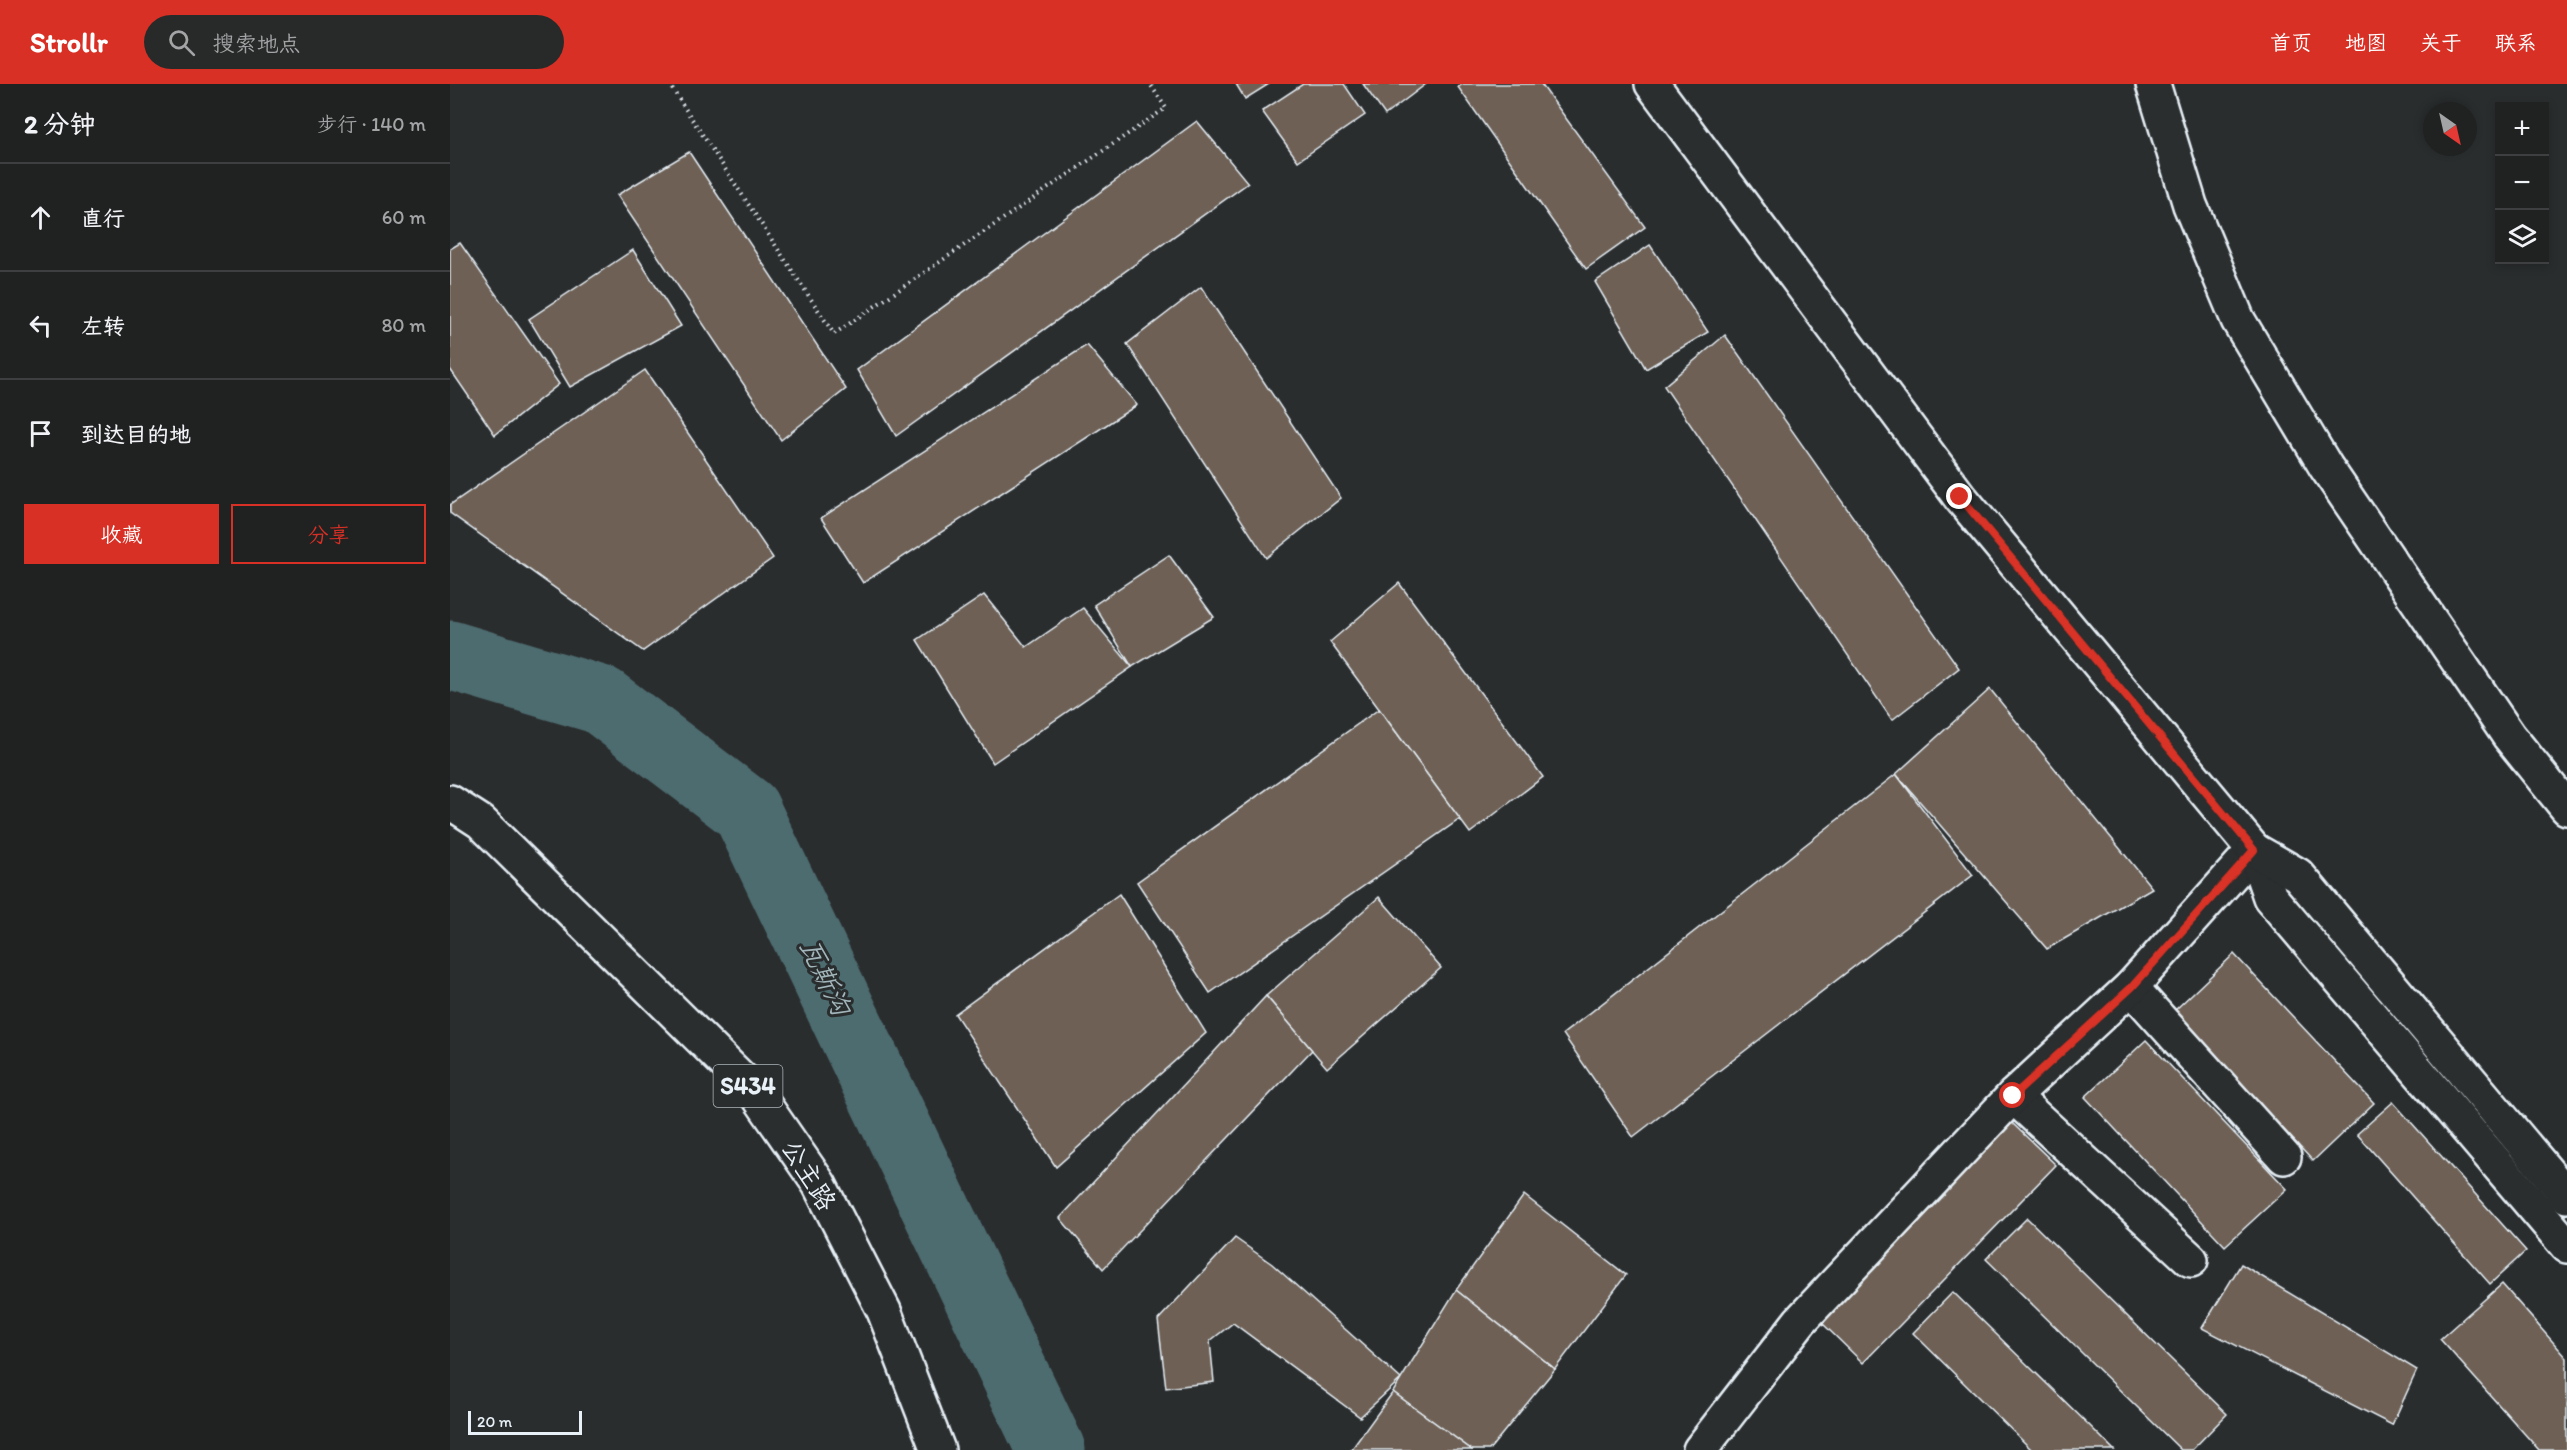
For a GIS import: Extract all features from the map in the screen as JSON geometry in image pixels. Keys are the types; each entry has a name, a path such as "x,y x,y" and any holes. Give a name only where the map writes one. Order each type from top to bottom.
{"main road":[{"path":"1652,84 1960,497 2254,850 2270,897 2567,1246"},
{"path":"2154,84 2190,205 2238,321 2326,467 2509,735 2567,808"},
{"name":"公主路","path":"450,802 481,822 756,1094 819,1184 884,1311 938,1450"},
{"path":"1700,1450 1800,1321 2013,1096 2132,987 2254,850"},
{"path":"2254,850 2298,874 2567,1196"},
{"path":"2132,987 2284,1157"},
{"path":"2013,1096 2191,1260"}],"path":[{"path":"669,84 834,334 1166,108 1150,84"}],"building":[{"path":"1236,84 1269,84 1245,99"},
{"path":"1303,84 1344,84 1365,115 1298,161 1262,111"},
{"path":"1363,84 1426,84 1385,115"},
{"path":"1463,84 1541,84 1645,227 1586,269 1458,87"},
{"path":"1197,121 1248,183 896,436 857,370"},
{"path":"689,152 846,389 781,440 617,195"},
{"path":"460,243 559,384 495,435 450,369 450,249"},
{"path":"1650,245 1708,332 1646,369 1595,282"},
{"path":"633,250 681,326 570,387 529,319"},
{"path":"1201,287 1341,498 1266,558 1127,344"},
{"path":"1725,335 1959,668 1892,720 1664,386"},
{"path":"1087,345 1137,405 863,583 821,518"},
{"path":"645,370 773,558 643,651 450,513 450,505"},
{"path":"1169,555 1214,617 1132,667 1094,605"},
{"path":"1399,583 1543,777 1470,833 1330,642"},
{"path":"984,595 1026,647 1083,608 1132,667 993,763 917,640"},
{"path":"1990,689 2152,888 2047,949 1896,774"},
{"path":"1379,709 1460,819 1210,993 1137,882"},
{"path":"1896,774 1973,875 1633,1137 1563,1034"},
{"path":"1119,894 1206,1033 1056,1167 955,1014"},
{"path":"1379,897 1441,968 1327,1068 1266,996"},
{"path":"2234,954 2374,1103 2313,1161 2173,1012"},
{"path":"1266,996 1312,1050 1103,1269 1060,1218"},
{"path":"2146,1040 2287,1189 2225,1246 2085,1097"},
{"path":"2393,1102 2526,1251 2490,1284 2357,1134"},
{"path":"2012,1123 2056,1165 1863,1363 1820,1321"},
{"path":"1524,1195 1626,1275 1555,1369 1456,1290"},
{"path":"2027,1218 2227,1414 2192,1450 2181,1450 1986,1259"},
{"path":"1235,1238 1272,1264 1401,1379 1360,1417 1233,1323 1210,1341 1214,1382 1166,1388 1158,1320"},
{"path":"2241,1264 2417,1370 2392,1425 2202,1328"},
{"path":"2502,1284 2567,1358 2567,1450 2539,1450 2440,1339"},
{"path":"1456,1290 1555,1369 1489,1450 1472,1450 1393,1392"},
{"path":"1953,1292 2114,1450 2032,1450 1913,1333"},
{"path":"1393,1392 1472,1450 1351,1450"}],"waterway":[{"name":"瓦斯沟","path":"450,655 601,700 746,810 1051,1450"}],"route":[{"path":"1960,497 2254,850 2132,987 2013,1096"}]}
